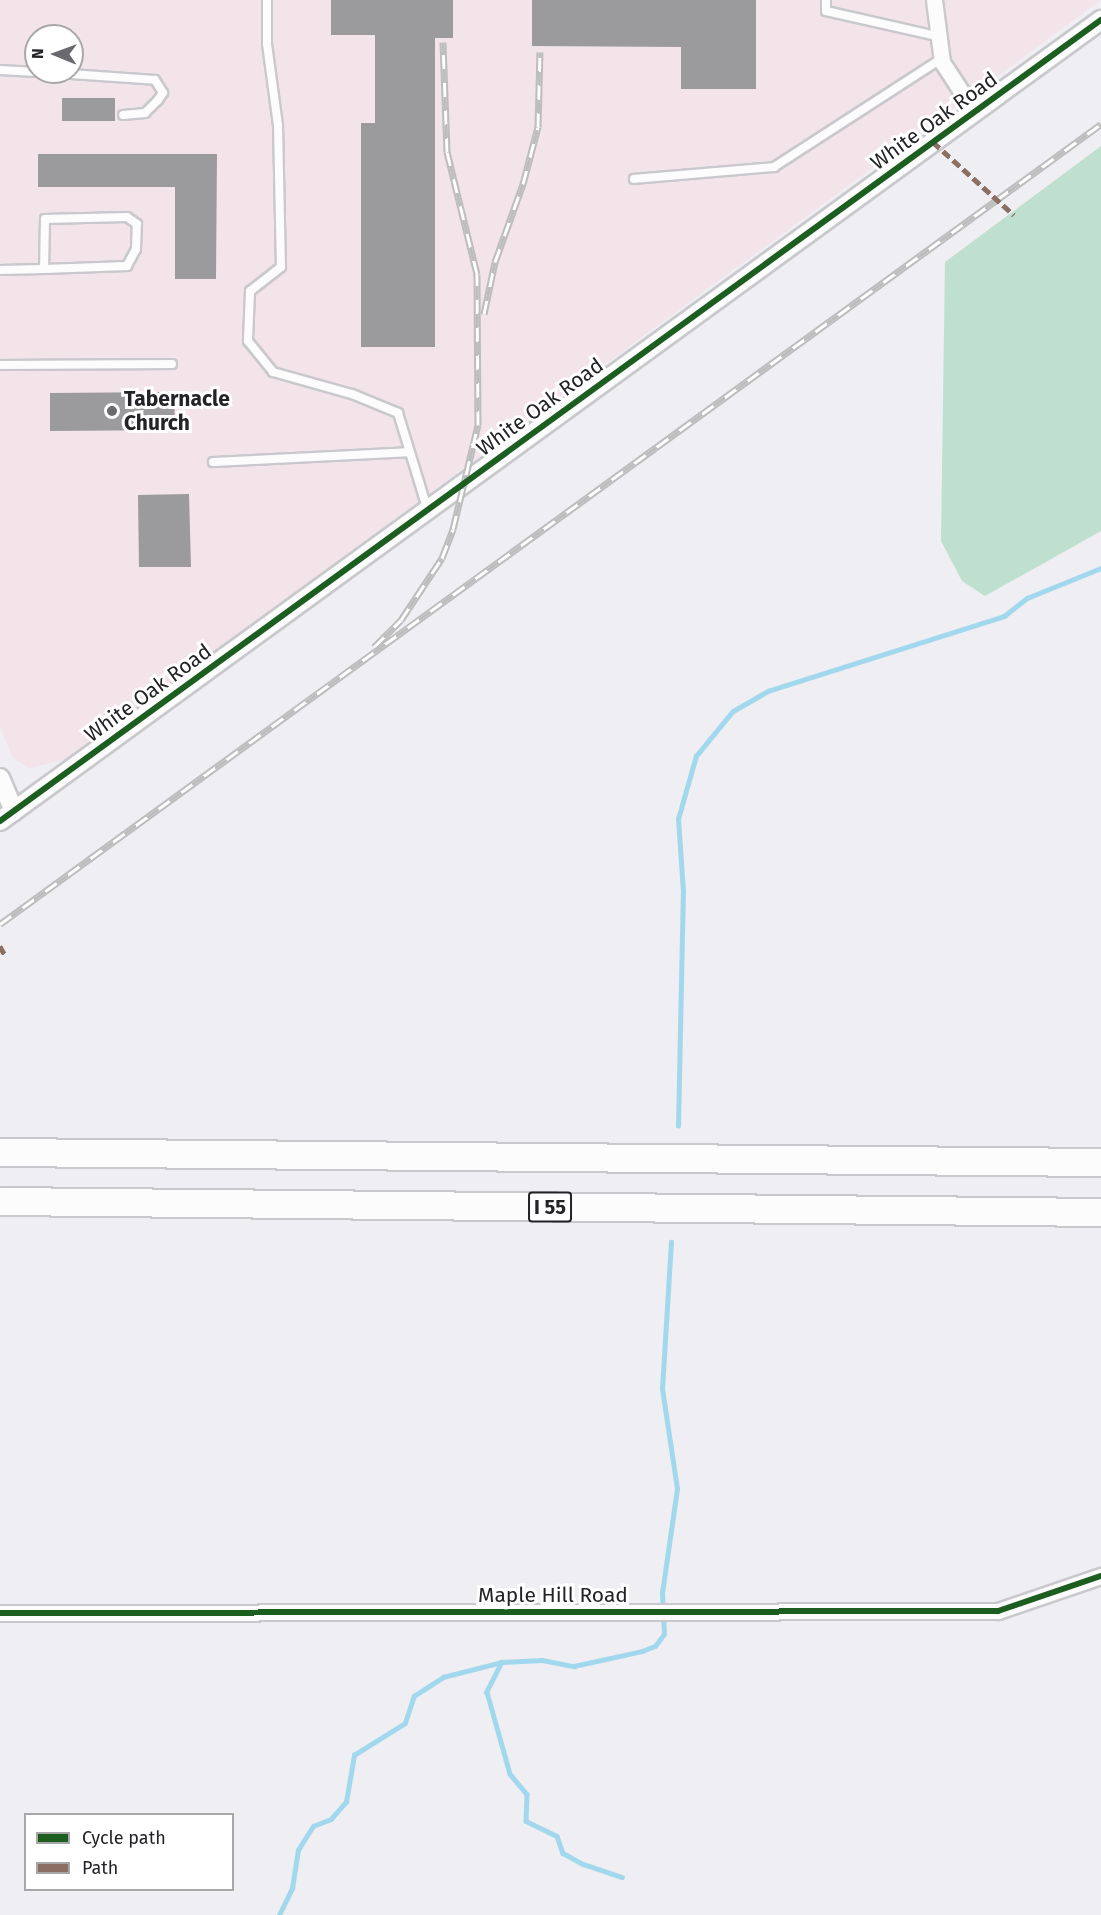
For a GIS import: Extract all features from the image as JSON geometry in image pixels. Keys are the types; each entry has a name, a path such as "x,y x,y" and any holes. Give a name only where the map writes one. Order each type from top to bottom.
{"highway":[{"path":"0,1152 1101,1162"},
{"name":"I 55","path":"0,1201 1101,1212"}],"street":[{"path":"934,0 941,58 950,78 974,111"},
{"name":"White Oak Road","path":"7,816 1101,20"},
{"path":"0,778 7,816"},
{"name":"Maple Hill Road","path":"0,1613 998,1611 1101,1576"}],"lane":[{"path":"267,0 267,44 278,125 281,267 250,291 248,341 273,372 352,394 398,413 428,509"},
{"path":"826,0 826,10 937,36"},
{"path":"634,179 774,167 941,58"},
{"path":"0,70 24,71"},
{"path":"84,75 155,80 163,93 158,100 145,113 123,115"},
{"path":"0,270 127,266 136,249 137,224 127,217 45,219 44,268"},
{"path":"0,365 172,364"},
{"path":"213,462 409,452"}],"shaded area":[{"path":"0,0 1101,0 66,760 29,768 13,758 0,727"}],"green space":[{"path":"1101,146 1101,531 985,596 962,581 941,541 945,262"}],"building":[{"path":"331,0 453,0 453,38 435,38 435,347 361,347 361,123 375,123 375,35 331,35"},
{"path":"532,0 756,0 756,89 681,89 681,47 532,46"},
{"path":"62,98 115,98 115,121 62,121"},
{"path":"38,154 217,154 216,279 175,279 175,187 38,187"},
{"name":"Tabernacle Church","path":"174,392 175,430 50,431 50,393"},
{"path":"189,494 191,567 139,567 138,495"}],"waterway":[{"path":"678,1126 683,892 678,819 696,756 733,711 768,691 1004,616 1027,598 1101,568"},
{"path":"279,1915 292,1888 298,1850 313,1826 331,1819 346,1802 354,1755 405,1723 414,1696 443,1677 502,1662 542,1660 574,1666 642,1651 655,1646 664,1634 662,1593 677,1489 662,1389 671,1242"},
{"path":"502,1662 487,1692 510,1774 527,1794 526,1821 557,1836 563,1853 583,1864 622,1877"}],"railway":[{"path":"374,647 401,620 442,558 453,529 478,425 477,274 447,152 443,42"},
{"path":"484,314 495,262 523,184 538,127 540,52"},
{"path":"0,924 1101,124"}],"marked path":[{"path":"933,142 1014,215"},
{"path":"0,946 5,955"}],"cycle path":[{"path":"0,821 1101,20"},
{"path":"0,1613 998,1611 1101,1576"}],"place":[{"name":"Tabernacle Church","path":"112,411"}]}
